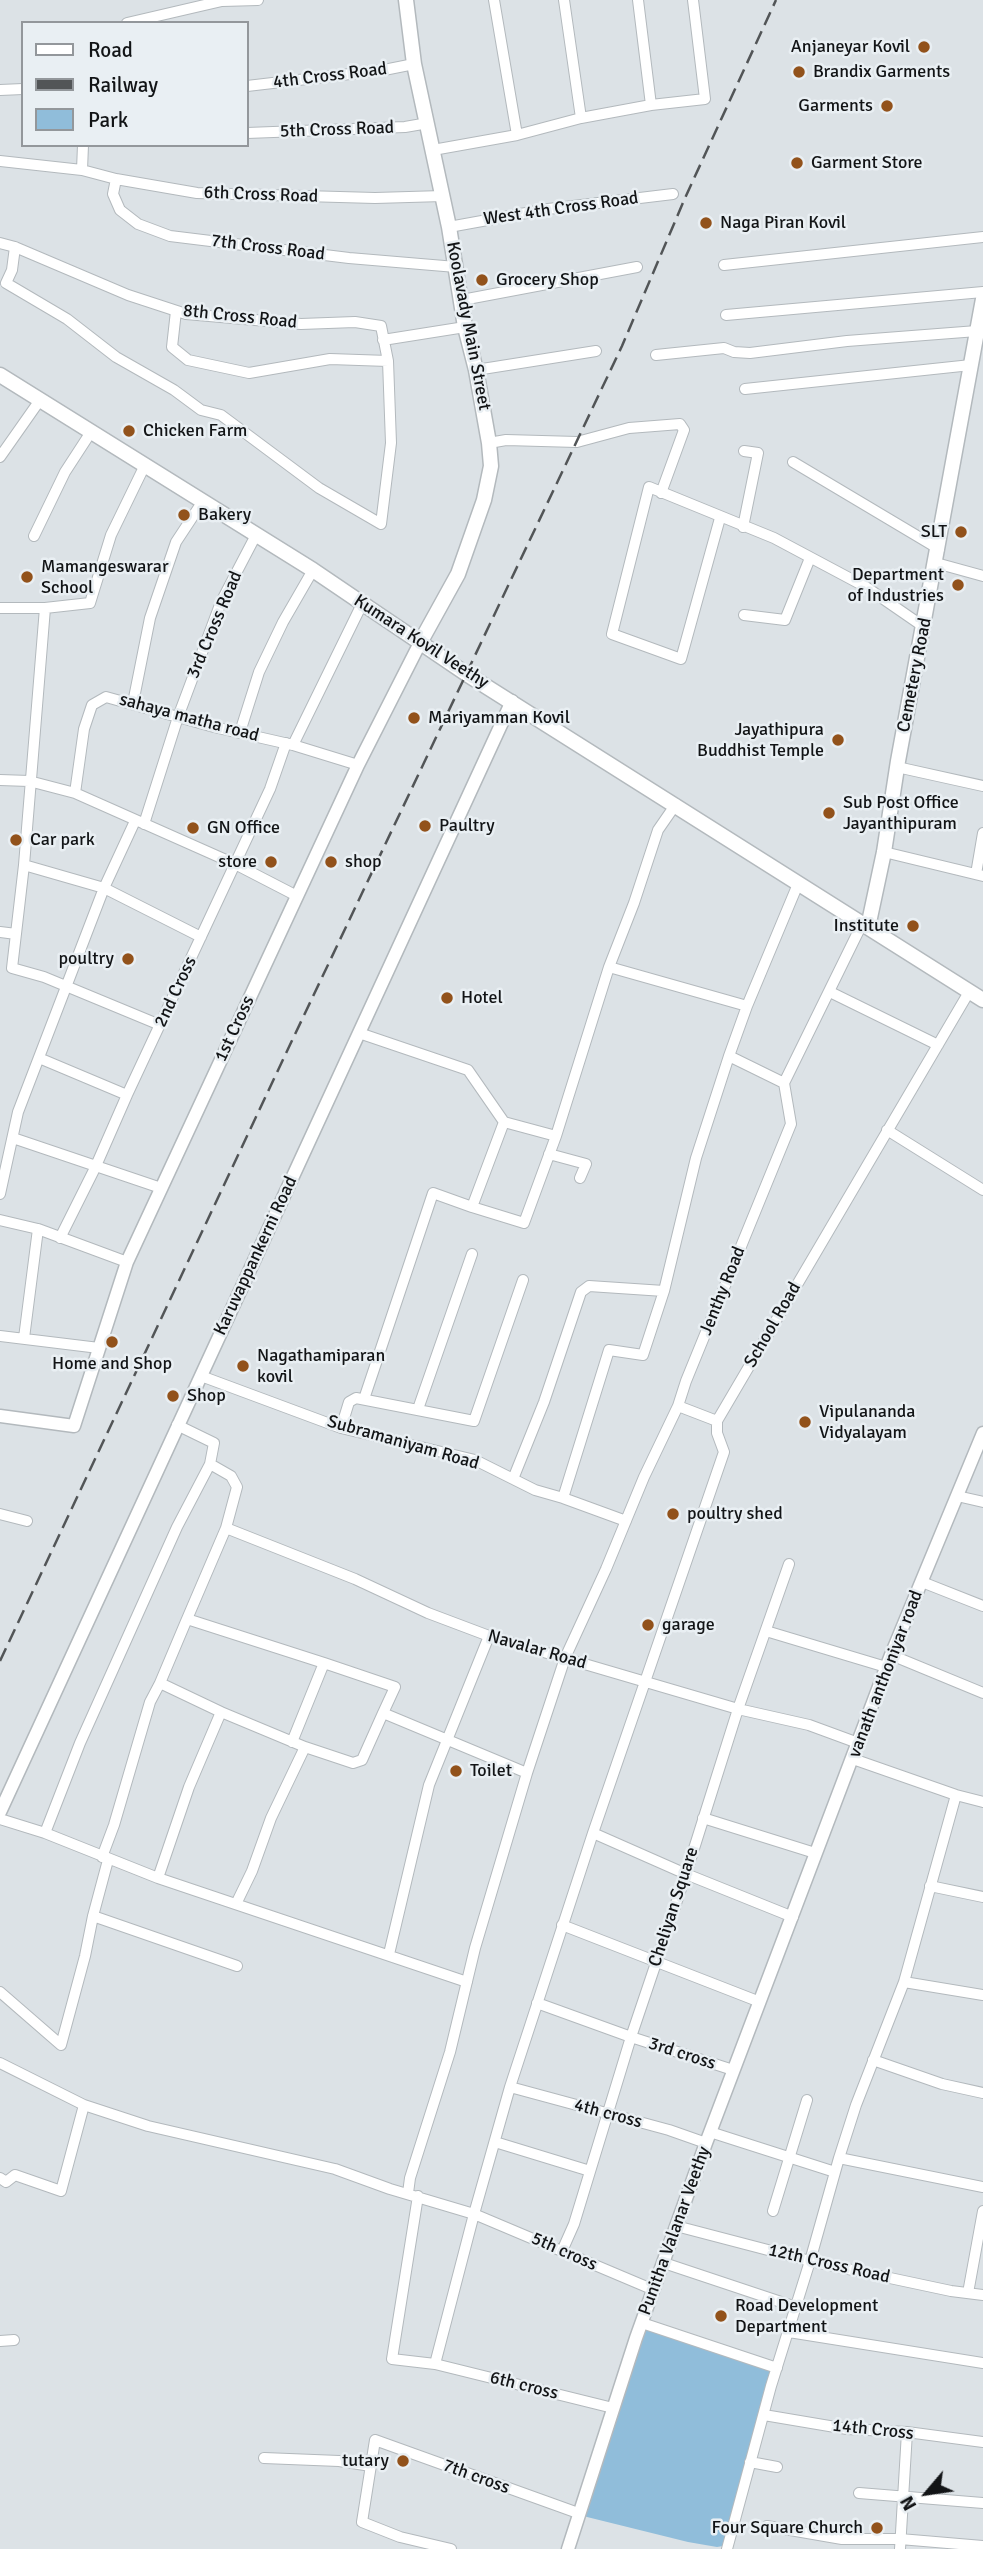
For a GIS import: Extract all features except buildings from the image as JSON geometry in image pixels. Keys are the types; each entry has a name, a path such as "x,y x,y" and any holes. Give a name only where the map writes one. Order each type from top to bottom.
{"main road":[{"name":"Koolavady Main Street","path":"406,0 414,64 443,196 465,327 477,370 491,466 484,500 457,574 421,641"},
{"name":"Cemetery Road","path":"865,926 884,852 897,767 983,299"},
{"name":"Kumara Kovil Veethy","path":"0,375 313,570 468,675 983,1000"}],"street":[{"path":"136,21 222,1 258,0"},
{"path":"494,0 517,135"},
{"path":"564,0 581,118"},
{"path":"638,0 651,105"},
{"path":"433,150 517,135 581,118 651,105 705,99 693,0"},
{"name":"4th Cross Road","path":"248,86 414,64"},
{"path":"0,90 21,89"},
{"name":"5th Cross Road","path":"248,133 405,127 428,123"},
{"path":"82,170 83,147"},
{"name":"6th Cross Road","path":"0,160 82,170 116,179 197,193 375,198 443,196"},
{"name":"7th Cross Road","path":"116,179 113,194 120,211 138,224 170,236 349,258 456,267"},
{"name":"West 4th Cross Road","path":"449,227 548,209 673,194"},
{"path":"724,265 983,237"},
{"name":"8th Cross Road","path":"0,243 128,295 186,314 301,324 355,322 381,326 383,340"},
{"path":"15,247 12,270 6,283 67,320 116,357 174,390 201,410 221,415 319,488 380,525 391,443 388,361 383,340 465,327"},
{"path":"462,300 637,267"},
{"path":"726,315 983,292"},
{"path":"176,311 172,347 188,360 249,373 330,359 388,361"},
{"path":"656,355 724,348 750,353 847,341 977,331"},
{"path":"477,370 596,351"},
{"path":"744,389 971,365"},
{"path":"0,457 40,400"},
{"path":"489,443 506,440 577,442 629,428 680,424 684,430 661,493"},
{"path":"34,536 65,472 91,432"},
{"path":"743,527 758,453 744,451"},
{"path":"793,462 937,556 983,576"},
{"path":"0,608 46,608 90,603 111,534 145,465"},
{"path":"720,518 681,659 612,634 649,487 774,538 866,587 924,627"},
{"path":"133,704 150,618 176,542 203,501"},
{"name":"3rd Cross Road","path":"0,1194 1,1178 18,1112 104,888 139,822 221,602 256,535"},
{"path":"744,615 785,620 810,558"},
{"path":"240,732 259,672 283,622 313,570"},
{"name":"2nd Cross","path":"60,1238 289,744 362,604"},
{"path":"46,608 29,781 24,865 12,968 44,977 160,1026"},
{"name":"1st Cross","path":"0,1416 74,1426 127,1262 358,765 421,641"},
{"name":"sahaya matha road","path":"75,793 84,729 92,705 106,697 289,744 358,765"},
{"name":"Karuvappankerni Road","path":"0,1812 512,701"},
{"path":"897,767 983,786"},
{"path":"0,780 29,781 75,793 236,863 297,896"},
{"path":"364,1399 433,1193 524,1223 609,967 658,830 676,804"},
{"path":"884,852 979,875 983,834"},
{"path":"24,865 104,888 201,937"},
{"path":"563,1498 609,1350 643,1354 664,1291 696,1158 729,1056 747,1006 799,884"},
{"path":"729,1056 784,1083 865,926"},
{"path":"0,932 16,934"},
{"path":"609,967 747,1006"},
{"path":"830,992 938,1045"},
{"name":"School Road","path":"717,1421 970,992"},
{"path":"359,1033 468,1070 503,1122 555,1136"},
{"path":"38,1058 127,1094"},
{"name":"Jenthy Road","path":"413,2195 410,2178 450,2052 467,1982 527,1773 565,1658 678,1406 791,1124 784,1083"},
{"path":"472,1207 503,1122"},
{"path":"887,1130 983,1191"},
{"path":"13,1138 161,1188"},
{"path":"549,1154 586,1164 580,1178"},
{"path":"0,1220 38,1229 127,1262"},
{"path":"24,1338 38,1229"},
{"path":"418,1409 472,1254"},
{"path":"341,1428 349,1402 356,1398 474,1421 523,1280"},
{"path":"513,1479 544,1402 581,1292 589,1286 664,1291"},
{"path":"0,1336 99,1348"},
{"name":"Subramaniyam Road","path":"201,1376 341,1428 475,1460 535,1490 626,1521"},
{"path":"435,2364 510,2087 562,1925 723,1452 717,1433 717,1421 678,1406"},
{"path":"45,1833 80,1743 177,1527 210,1464 214,1443 177,1425"},
{"name":"vanath anthoniyar road","path":"793,1917 888,1661 983,1433"},
{"path":"0,1992 61,2045 86,1956 105,1859 150,1702 226,1528 237,1487 231,1476 210,1464"},
{"path":"957,1496 983,1502"},
{"path":"0,1514 27,1521"},
{"name":"Navalar Road","path":"226,1528 355,1578 428,1614 489,1636 738,1709 808,1726 858,1743"},
{"name":"Cheliyan Square","path":"562,2251 574,2224 631,2037 738,1709 789,1564"},
{"path":"922,1582 983,1606"},
{"path":"160,1683 292,1742 353,1763 362,1760 395,1687 187,1619"},
{"path":"766,1631 888,1661 983,1693"},
{"path":"389,1954 429,1786 489,1636"},
{"path":"292,1742 324,1663"},
{"path":"158,1878 189,1787 220,1712"},
{"path":"383,1713 527,1773"},
{"path":"236,1903 252,1871 271,1818 305,1747"},
{"path":"853,1759 983,1802"},
{"path":"727,2549 776,2368 789,2332 839,2158 904,1982 956,1795"},
{"path":"703,1818 815,1853"},
{"path":"0,1819 45,1833 158,1878 467,1982"},
{"path":"593,1833 793,1917"},
{"path":"930,1886 983,1897"},
{"path":"93,1916 237,1966"},
{"name":"Punitha Valanar Veethy","path":"568,2549 676,2226 793,1917"},
{"path":"562,1925 760,2002"},
{"path":"904,1982 983,1996"},
{"name":"3rd cross","path":"537,2003 733,2070"},
{"path":"873,2060 942,2084 983,2093"},
{"name":"5th cross","path":"0,2063 84,2105 196,2138 335,2169 474,2214 654,2290"},
{"name":"4th cross","path":"510,2087 835,2172"},
{"path":"773,2211 807,2099"},
{"path":"0,2178 6,2182 15,2175 61,2191 84,2105"},
{"path":"495,2142 590,2171"},
{"path":"839,2158 983,2187"},
{"name":"6th cross","path":"413,2195 392,2359 435,2364 613,2408"},
{"path":"968,2293 983,2211"},
{"name":"12th Cross Road","path":"676,2226 810,2261 983,2295"},
{"path":"664,2263 796,2307"},
{"path":"642,2323 776,2368"},
{"path":"789,2332 983,2363"},
{"path":"0,2341 14,2340"},
{"name":"14th Cross","path":"764,2415 847,2428 907,2432 983,2442"},
{"path":"900,2544 907,2432"},
{"name":"7th cross","path":"371,2466 375,2440 578,2513"},
{"path":"264,2458 371,2466 362,2522 400,2537 451,2549"},
{"path":"750,2462 776,2467"},
{"path":"859,2493 983,2503"},
{"path":"767,2526 842,2539 900,2544 983,2546"}],"green space":[{"path":"646,2329 773,2371 723,2546 688,2542 583,2516"}],"railway":[{"path":"0,1661 622,346 685,198 776,0"}],"place":[{"name":"Anjaneyar Kovil","path":"924,47"},
{"name":"Brandix Garments","path":"799,72"},
{"name":"Garments","path":"887,106"},
{"name":"Garment Store","path":"797,163"},
{"name":"Naga Piran Kovil","path":"706,223"},
{"name":"Grocery Shop","path":"482,280"},
{"name":"Chicken Farm","path":"129,431"},
{"name":"Bakery","path":"184,515"},
{"name":"SLT","path":"961,532"},
{"name":"Mamangeswarar School","path":"27,577"},
{"name":"Department of Industries","path":"958,585"},
{"name":"Mariyamman Kovil","path":"414,718"},
{"name":"Jayathipura Buddhist Temple","path":"838,740"},
{"name":"Sub Post Office Jayanthipuram","path":"829,813"},
{"name":"Paultry","path":"425,826"},
{"name":"GN Office","path":"193,828"},
{"name":"Car park","path":"16,840"},
{"name":"store","path":"271,862"},
{"name":"shop","path":"331,862"},
{"name":"Institute","path":"913,926"},
{"name":"poultry","path":"128,959"},
{"name":"Hotel","path":"447,998"},
{"name":"Home and Shop","path":"112,1342"},
{"name":"Nagathamiparan kovil","path":"243,1366"},
{"name":"Shop","path":"173,1396"},
{"name":"Vipulananda Vidyalayam","path":"805,1422"},
{"name":"poultry shed","path":"673,1514"},
{"name":"garage","path":"648,1625"},
{"name":"Toilet","path":"456,1771"},
{"name":"Road Development Department","path":"721,2316"},
{"name":"tutary","path":"403,2461"},
{"name":"Four Square Church","path":"877,2528"}]}
